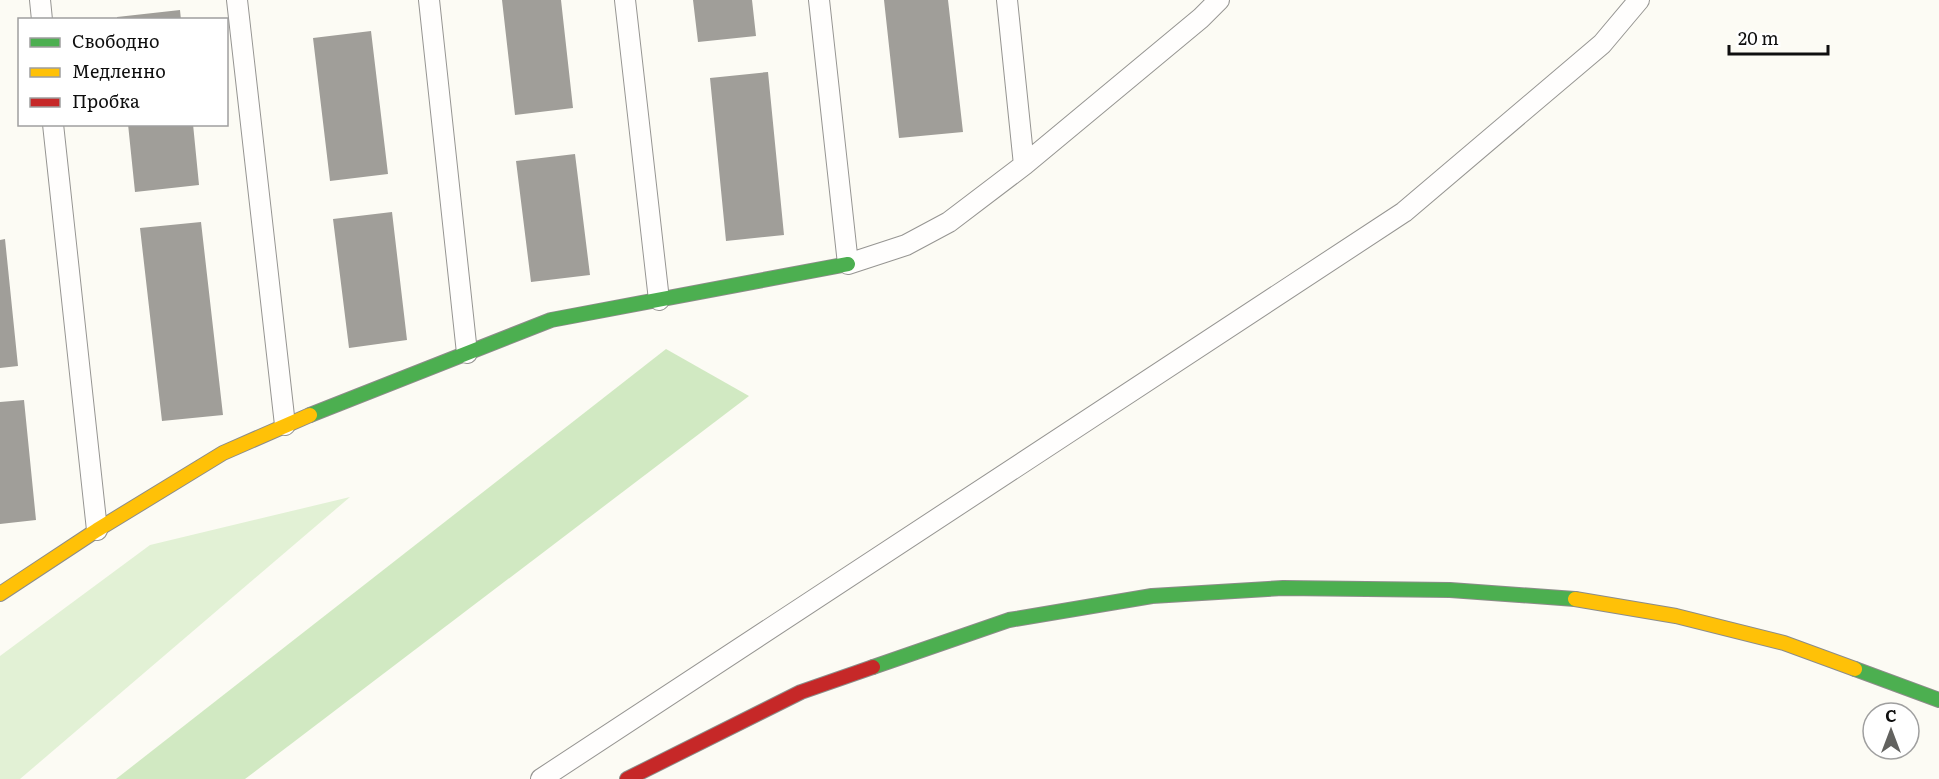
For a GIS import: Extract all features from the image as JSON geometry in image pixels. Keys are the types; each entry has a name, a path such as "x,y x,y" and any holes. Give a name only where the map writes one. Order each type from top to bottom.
{"main road":[{"path":"0,594 97,530 223,453 285,425 551,320 848,264"},
{"path":"627,779 801,692 1009,620 1152,596 1283,588 1485,592 1567,598 1676,616 1784,643 1939,700"}],"lane":[{"path":"40,0 42,18"},
{"path":"237,0 285,425"},
{"path":"429,0 467,353"},
{"path":"626,0 659,300"},
{"path":"819,0 848,264 906,245 948,222 1024,165 1201,18 1219,0"},
{"path":"1007,0 1024,165"},
{"path":"541,779 1404,212 1602,44 1639,0"},
{"path":"53,126 97,530"}],"green space":[{"path":"666,349 749,396 245,779 116,779"},
{"path":"350,497 20,779 0,779 0,656 150,545"}],"building":[{"path":"502,0 561,0 573,108 515,115"},
{"path":"693,0 752,0 756,36 698,42"},
{"path":"884,0 948,0 963,132 899,138"},
{"path":"180,10 181,18 117,18"},
{"path":"371,31 388,174 330,181 313,38"},
{"path":"768,72 784,235 726,241 710,78"},
{"path":"128,126 193,126 199,185 135,192"},
{"path":"575,154 590,275 531,282 516,161"},
{"path":"392,212 407,340 349,348 333,219"},
{"path":"201,222 223,415 162,421 140,228"},
{"path":"5,239 18,366 0,368 0,240"},
{"path":"24,400 36,520 0,524 0,402"}],"traffic: fast":[{"path":"310,415 551,320 848,264"},
{"path":"873,667 1009,620 1152,596 1283,588 1450,590 1575,599"},
{"path":"1855,669 1939,700"}],"traffic: slow":[{"path":"0,594 97,530 223,453 310,415"},
{"path":"1575,599 1676,616 1784,643 1855,669"}],"traffic: jam":[{"path":"627,779 801,692 873,667"}]}
